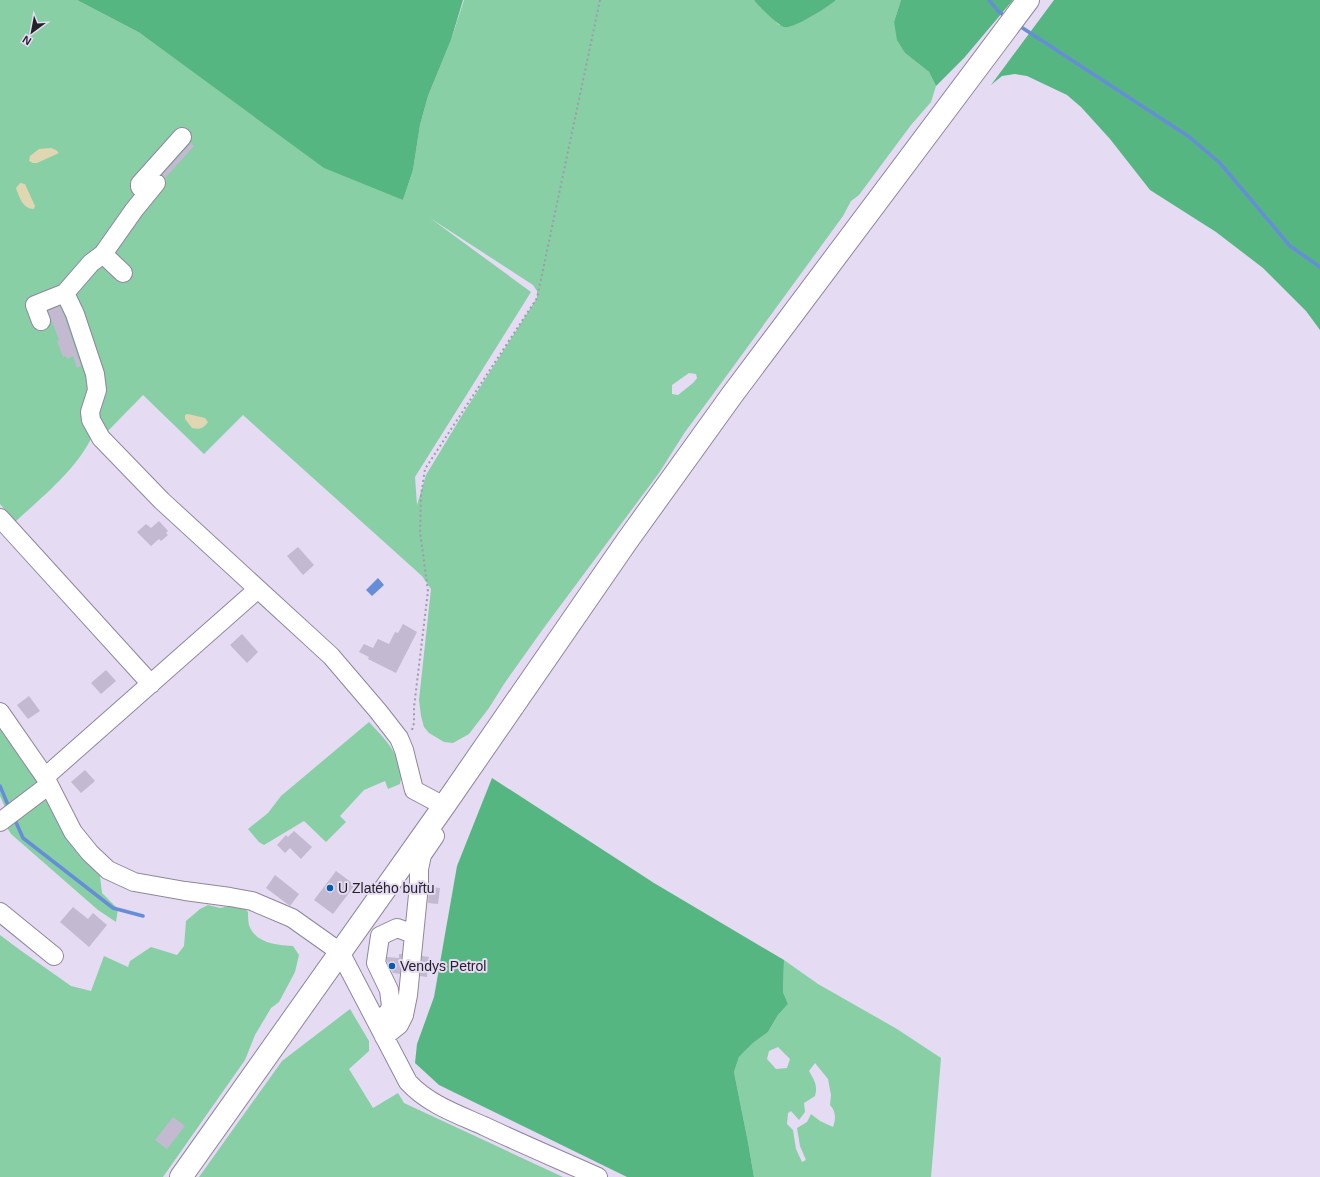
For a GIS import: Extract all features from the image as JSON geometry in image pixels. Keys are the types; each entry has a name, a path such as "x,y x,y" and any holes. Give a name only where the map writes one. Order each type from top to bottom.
{"main road":[{"path":"181,1177 444,806 627,541 732,395 1028,0"}],"street":[{"path":"41,321 35,305 65,293 102,254 152,188 140,188 140,184 182,137"},
{"path":"102,254 123,273"},
{"path":"65,293 75,314 95,374 97,390 90,412 91,420 101,438 162,501 330,656 378,710 399,738 404,750 414,790 444,806"},
{"path":"0,518 151,684"},
{"path":"0,822 47,781 151,684 258,590"},
{"path":"384,1037 399,1025 404,1015 408,995 419,885 419,869 422,855 530,681"},
{"path":"0,712 47,781 73,832 90,853 108,870 134,882 185,891 230,896 252,901 292,918 340,952 408,1082 423,1096 467,1119 598,1177"},
{"path":"0,912 54,956"},
{"path":"376,1021 388,1013 391,1006 389,990 376,963 380,936 397,928 413,935"}],"path":[{"path":"404,750 414,723 414,707 428,591 420,532 421,495 425,469 537,298 600,0"}],"green space":[{"path":"0,0 77,0 140,33 403,200 413,170 420,125 428,96 451,40 464,0 754,0 779,25 809,18 836,0 901,0 894,22 905,53 929,72 936,86 931,102 911,125 859,195 851,201 843,216 685,432 659,473 543,629 489,708 469,734 453,743 444,742 429,733 424,727 421,716 419,700 431,589 422,576 243,415 204,454 143,395 104,435 92,437 77,461 68,472 15,522 0,504","holes":["430,218 533,285 537,291 537,298 426,475 417,505 415,477 531,292","689,373 696,374 697,378 678,395 672,394 672,385"]},
{"path":"77,0 463,0 451,40 428,96 420,125 413,170 403,200 324,168 140,33"},
{"path":"754,0 836,0 803,21 789,27 784,27 768,15"},
{"path":"901,0 1013,0 964,58 936,86 929,72 905,53 897,40 894,22"},
{"path":"1054,0 1320,0 1320,330 1306,311 1263,268 1216,232 1150,190 1110,139 1081,107 1067,95 1027,76 1015,74 1002,76 991,85"},
{"path":"369,722 387,742 397,758 400,766 400,784 388,789 385,781 364,790 340,816 346,822 326,842 304,821 264,845 259,842 248,829 268,813 281,796"},
{"path":"0,724 40,784 5,807 0,796"},
{"path":"492,778 654,883 784,960 783,992 788,1004 778,1015 768,1032 753,1043 739,1057 734,1072 754,1177 627,1177 439,1085 415,1063 417,1044 434,997 457,866"},
{"path":"39,796 49,798 99,868 102,893 118,909 116,922 98,910 11,834 8,829 7,821"},
{"path":"240,904 248,912 249,925 256,936 274,944 293,946 299,955 295,972 279,1002 271,1008 255,1035 245,1060 163,1177 0,1177 0,935 71,986 91,991 104,956 128,967 130,961 151,947 177,955 184,946 186,921 200,909 208,905 220,908"},
{"path":"784,960 818,984 897,1029 941,1058 931,1177 754,1177 734,1072 739,1057 753,1043 768,1032 778,1015 788,1004 783,992","holes":["778,1047 790,1059 787,1068 776,1069 767,1059 769,1051","815,1063 828,1079 831,1095 830,1105 835,1115 835,1121 833,1127 820,1121 811,1114 807,1122 797,1128 800,1146 806,1160 802,1162 796,1149 793,1130 787,1124 788,1113 791,1111 799,1120 805,1112 804,1103 815,1096 816,1086 809,1071"]},
{"path":"350,1009 369,1041 369,1051 349,1069 373,1108 398,1093 404,1103 563,1177 199,1177 282,1061"}],"sand":[{"path":"51,148 59,153 37,163 29,161 30,156 39,149"},
{"path":"20,183 25,184 35,206 34,209 24,205 20,199 16,188"},
{"path":"188,414 205,418 208,422 202,428 192,428 185,419 185,415"}],"water":[{"path":"378,578 384,585 372,596 366,590"}],"building":[{"path":"191,143 194,146 165,178 162,175"},
{"path":"60,306 81,366 77,368 73,356 67,359 66,356 63,357 57,341 59,340 48,311"},
{"path":"159,521 168,531 166,533 168,535 161,541 159,539 151,546 137,532 146,524 151,528"},
{"path":"298,547 314,565 303,575 287,556"},
{"path":"403,624 417,632 396,673 368,659 369,657 359,652 364,644 373,648 378,639 389,644 395,632 398,633"},
{"path":"242,634 258,652 247,663 230,645"},
{"path":"106,670 116,681 101,694 91,683"},
{"path":"29,696 40,711 28,719 17,705"},
{"path":"85,770 95,781 81,793 71,782"},
{"path":"294,831 312,847 301,859 290,848 285,853 277,845 286,835 288,837"},
{"path":"336,871 355,885 333,914 314,900"},
{"path":"275,875 299,894 290,906 266,888"},
{"path":"429,887 440,888 438,904 428,903"},
{"path":"73,907 88,919 93,913 107,925 89,947 60,922"},
{"name":"Vendys Petrol","path":"399,954 402,954 400,974 393,973 387,961 387,957 399,958"},
{"path":"422,956 429,957 427,977 420,976"},
{"path":"173,1117 185,1126 167,1149 155,1140"}],"waterway":[{"path":"989,0 998,11 1006,17"},
{"path":"1018,25 1188,136 1220,163 1290,246 1320,267"},
{"path":"0,786 8,805"},
{"path":"15,820 23,838 113,908 143,916"}],"place":[{"name":"U Zlatého buřtu","path":"330,888"},
{"name":"Vendys Petrol","path":"392,966"}]}
